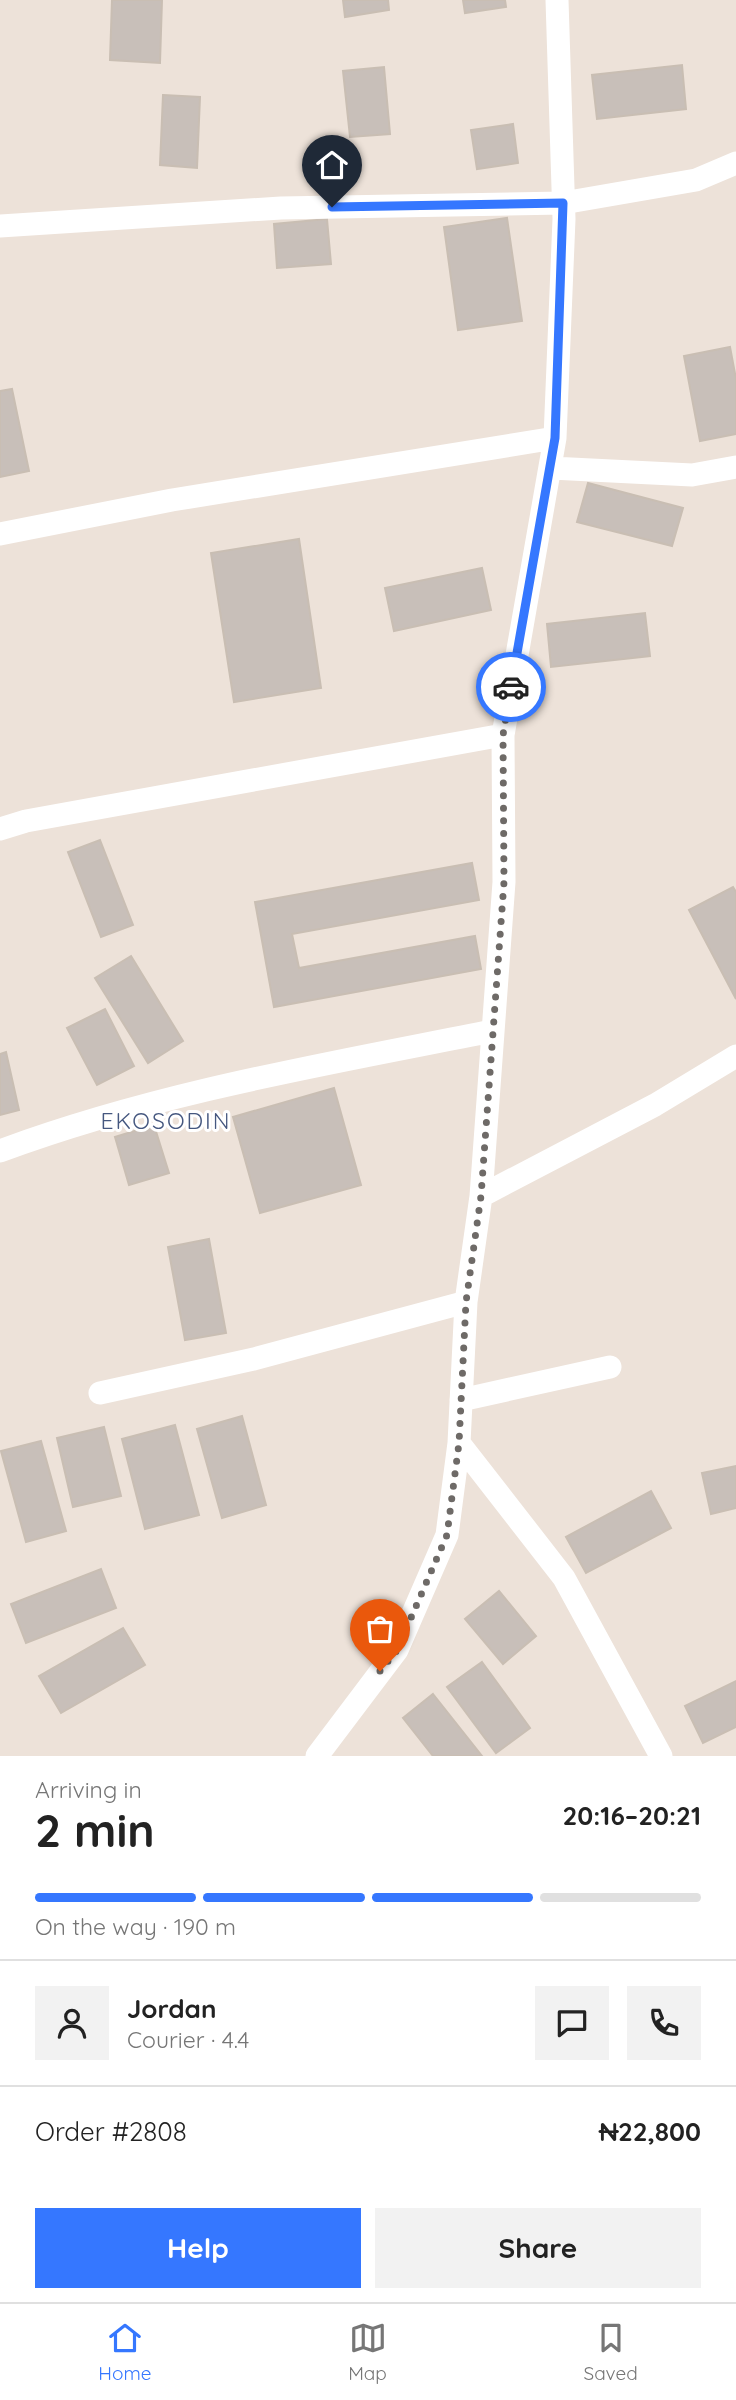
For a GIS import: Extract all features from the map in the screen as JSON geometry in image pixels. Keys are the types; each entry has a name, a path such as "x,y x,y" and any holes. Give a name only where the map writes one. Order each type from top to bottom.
{"street":[{"path":"317,1756 397,1650 447,1535 459,1443 466,1302 481,1196 504,882 503,735 555,438 563,203 556,0"},
{"path":"0,226 281,208 563,203 696,180 736,163"},
{"path":"0,534 172,500 555,438"},
{"path":"551,468 692,475 736,467"},
{"path":"0,829 26,821 503,735"},
{"path":"0,1151 66,1126 266,1076 492,1031"},
{"path":"481,1196 654,1105 736,1056"},
{"path":"100,1393 254,1359 466,1302"},
{"path":"461,1400 610,1367"},
{"path":"459,1443 564,1578 661,1756"}],"building":[{"path":"112,0 162,0 160,63 110,60"},
{"path":"343,0 388,0 389,10 345,17"},
{"path":"463,0 505,0 506,7 465,13"},
{"path":"682,65 686,109 597,119 592,75"},
{"path":"384,67 390,134 350,137 343,71"},
{"path":"163,95 200,97 197,168 160,165"},
{"path":"513,124 518,163 477,169 471,130"},
{"path":"507,218 522,321 458,330 444,227"},
{"path":"327,219 331,264 277,268 274,224"},
{"path":"730,347 736,379 736,434 700,441 684,356"},
{"path":"12,389 29,471 0,477 0,391"},
{"path":"588,483 683,508 672,546 577,522"},
{"path":"299,539 321,688 234,702 211,553"},
{"path":"482,568 491,610 394,631 385,588"},
{"path":"645,613 650,656 551,667 547,624"},
{"path":"100,840 133,925 101,937 68,852"},
{"path":"472,863 479,900 292,934 299,968 475,936 481,969 274,1007 255,902"},
{"path":"733,887 736,892 736,999 689,910"},
{"path":"131,956 183,1041 148,1063 95,978"},
{"path":"105,1009 134,1066 97,1085 67,1028"},
{"path":"6,1052 19,1110 0,1115 0,1054"},
{"path":"334,1088 361,1185 260,1213 233,1117"},
{"path":"154,1125 169,1173 129,1185 115,1137"},
{"path":"209,1239 226,1333 185,1340 168,1247"},
{"path":"242,1416 266,1505 222,1518 197,1429"},
{"path":"175,1425 199,1515 145,1529 122,1439"},
{"path":"104,1427 121,1496 73,1507 57,1438"},
{"path":"41,1441 66,1531 26,1542 1,1451"},
{"path":"736,1466 736,1508 711,1514 702,1473"},
{"path":"651,1491 671,1528 586,1573 566,1537"},
{"path":"101,1569 116,1608 26,1643 11,1604"},
{"path":"499,1591 536,1636 503,1664 465,1619"},
{"path":"123,1628 145,1665 61,1713 39,1676"},
{"path":"482,1662 530,1728 496,1753 447,1687"},
{"path":"736,1681 736,1727 703,1743 685,1706"},
{"path":"433,1694 482,1756 433,1756 403,1718"}],"way so far":[{"path":"380,1671 397,1650 447,1535 459,1443 466,1302 481,1196 504,882 503,735 511,687"}],"district":[{"name":"EKOSODIN","path":"166,1120"}],"route":[{"path":"332,207 563,203 555,438 511,687"}]}
